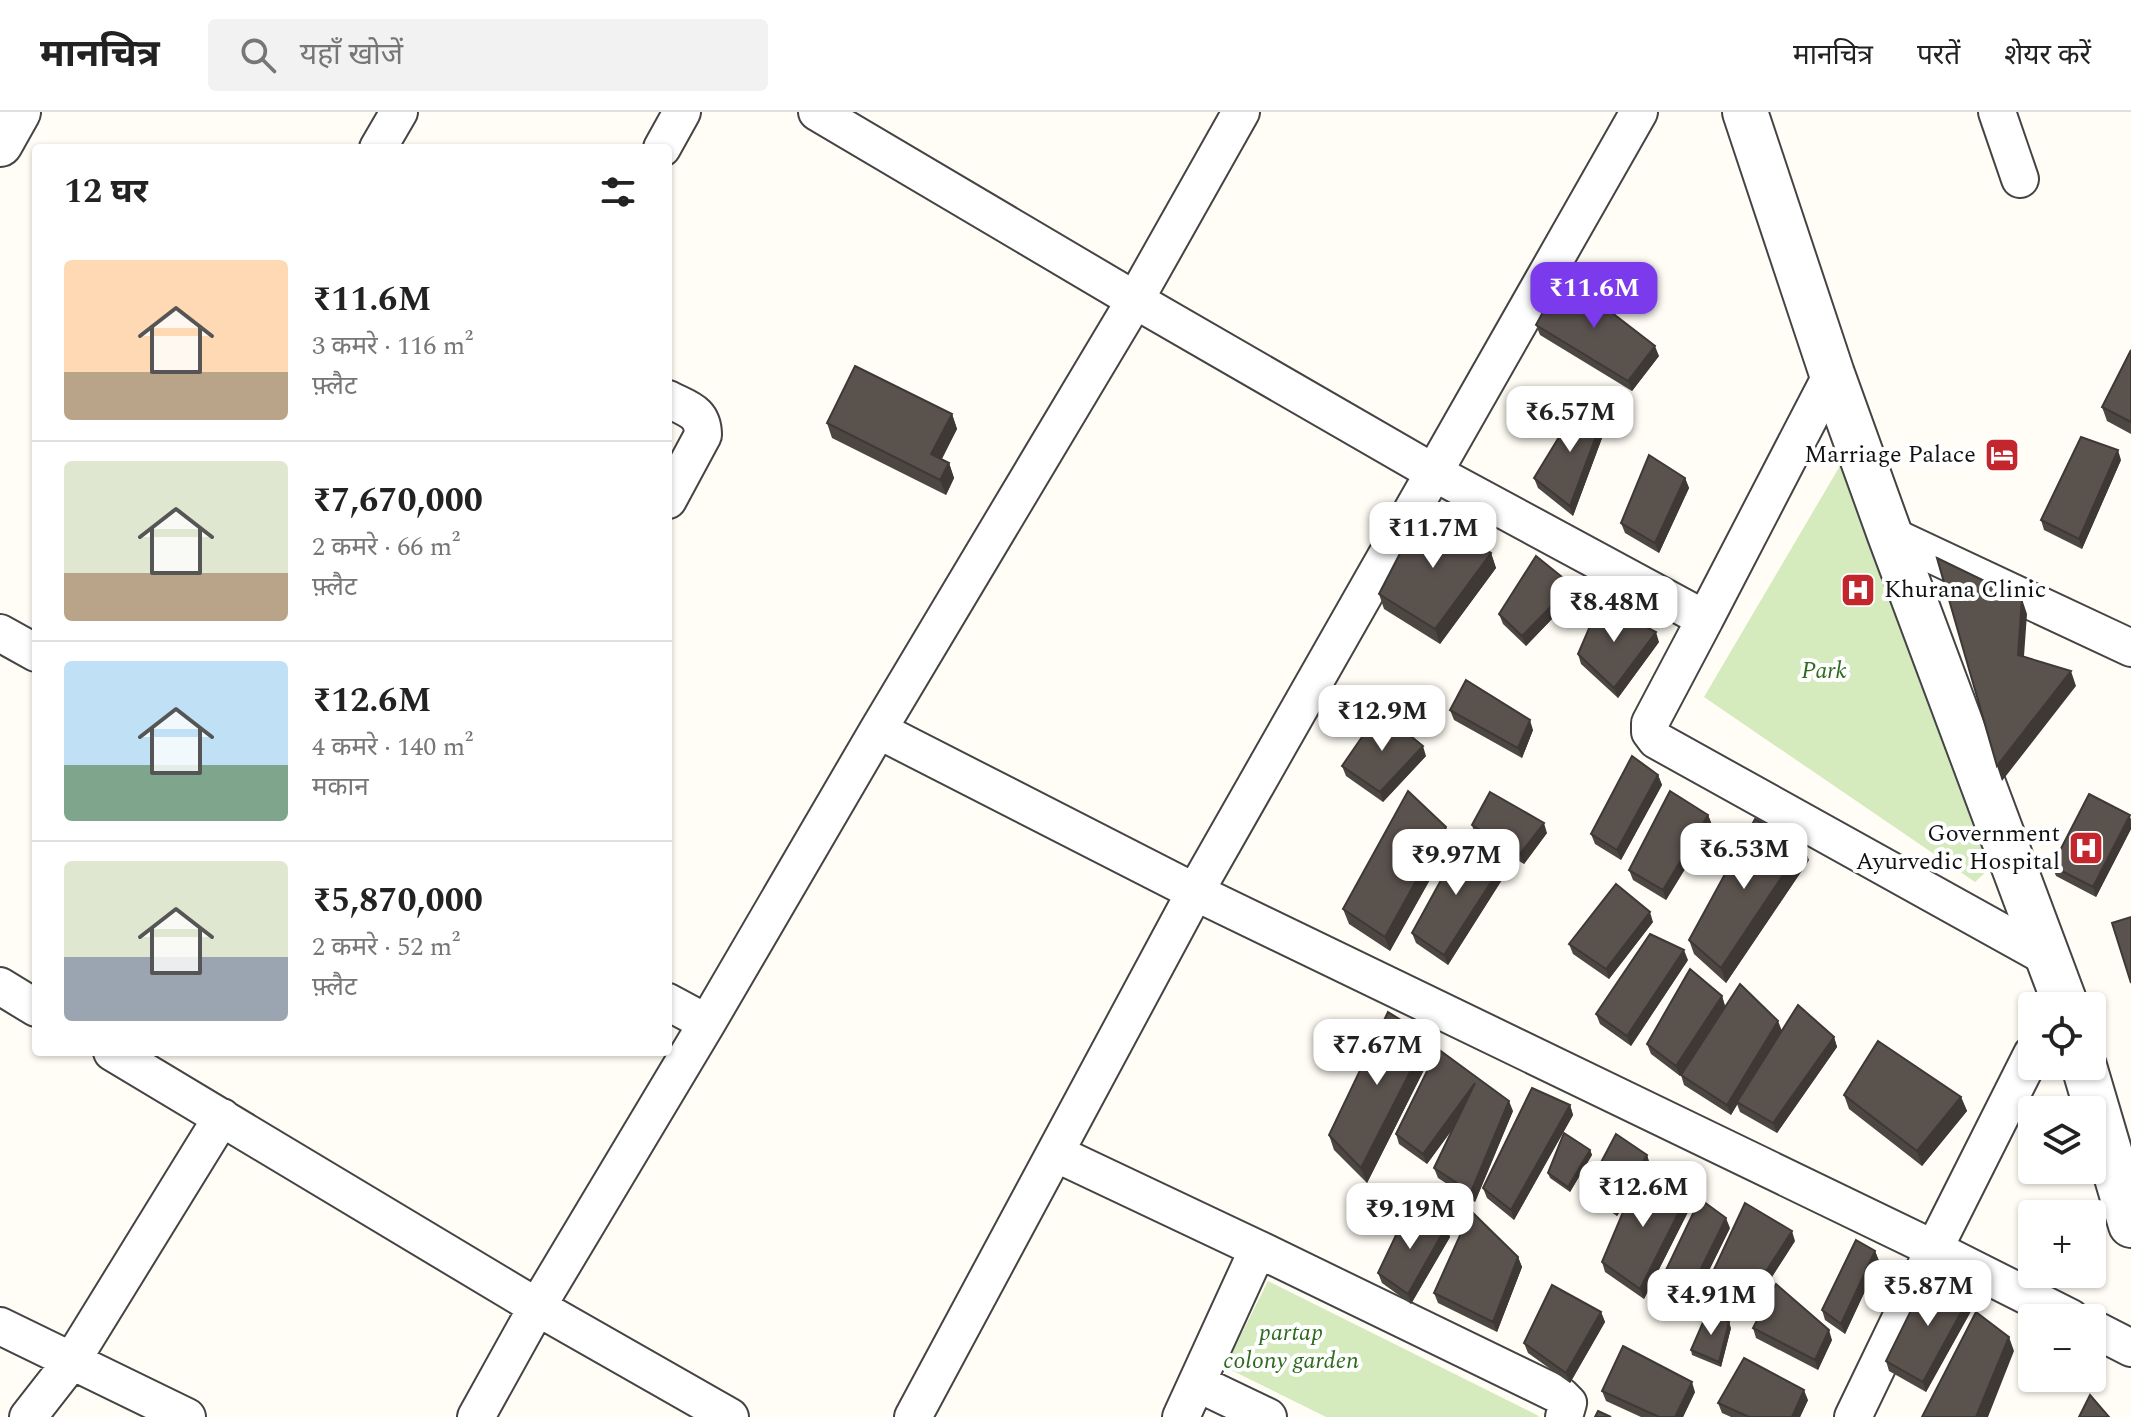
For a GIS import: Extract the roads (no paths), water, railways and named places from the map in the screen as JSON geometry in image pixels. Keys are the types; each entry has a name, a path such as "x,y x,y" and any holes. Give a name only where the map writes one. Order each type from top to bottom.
{"street":[{"path":"0,144 18,112"},
{"path":"380,144 399,112"},
{"path":"664,144 682,112"},
{"path":"817,112 859,122 1135,300 1433,472 1705,619"},
{"path":"476,1417 537,1307 1135,300 1241,112"},
{"path":"913,1417 1195,892 1639,112"},
{"path":"1745,112 1832,374 2058,991"},
{"path":"1997,112 2020,179"},
{"path":"1832,374 1650,723 1650,732 1656,740 2058,991"},
{"path":"672,401 696,414 703,424 703,435 672,493"},
{"path":"1890,535 2131,648"},
{"path":"0,633 32,651"},
{"path":"878,730 1195,892 2043,1304"},
{"path":"0,986 32,1006"},
{"path":"672,1004 707,1023"},
{"path":"119,1056 537,1307 730,1417"},
{"path":"1853,1417 2019,1080"},
{"path":"2088,1080 2131,1225"},
{"path":"28,1417 71,1362 222,1117"},
{"path":"1055,1153 1561,1396 1568,1403 1564,1417"},
{"path":"1181,1417 1258,1249"},
{"path":"0,1326 187,1417"},
{"path":"2106,1335 2131,1348"},
{"path":"1197,1383 1268,1417"}],"place":[{"name":"Marriage Palace","path":"2002,455"},
{"name":"Khurana Clinic","path":"1858,590"},
{"name":"Government Ayurvedic Hospital","path":"2086,848"}],"park label":[{"name":"Park","path":"1824,671"},
{"name":"partap colony garden","path":"1291,1347"}]}
